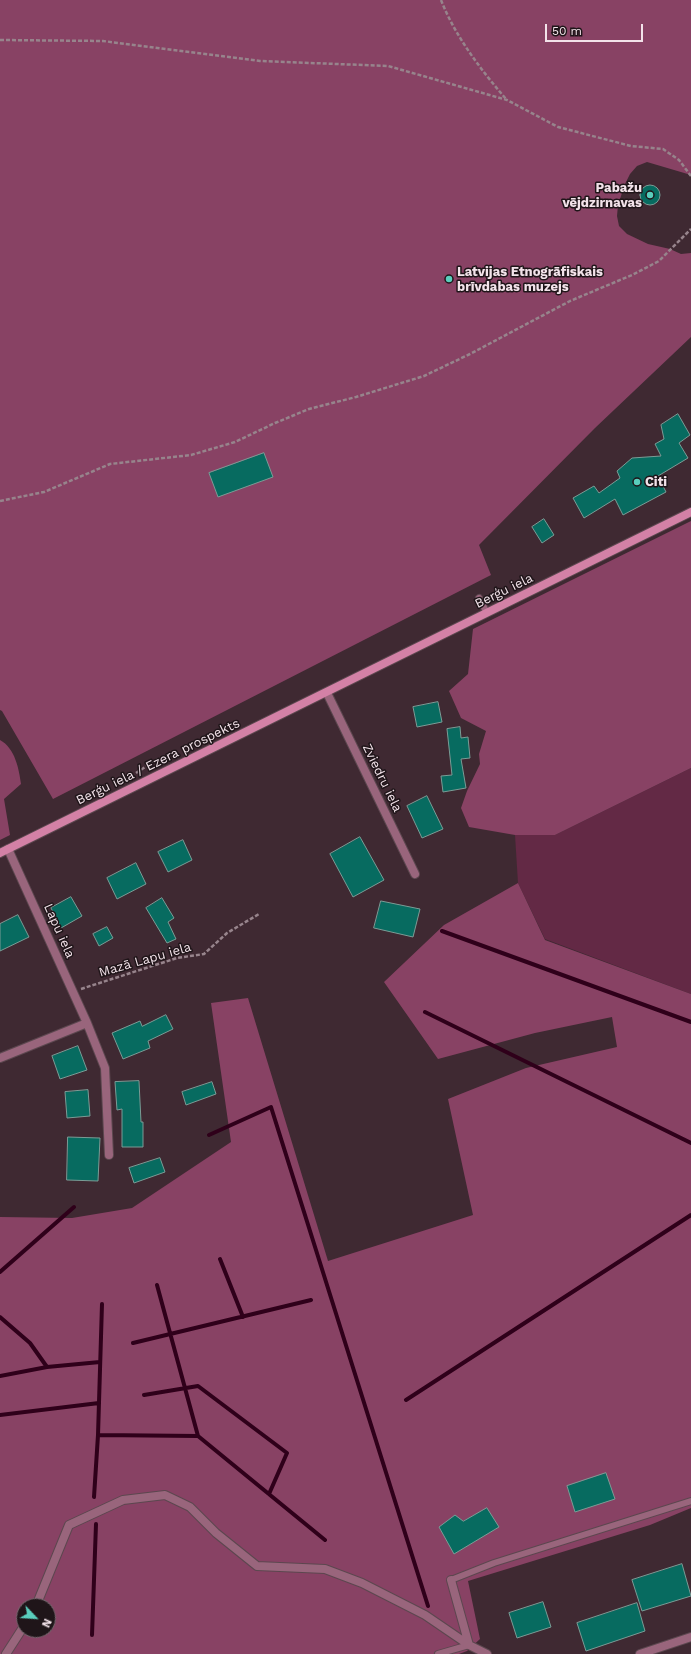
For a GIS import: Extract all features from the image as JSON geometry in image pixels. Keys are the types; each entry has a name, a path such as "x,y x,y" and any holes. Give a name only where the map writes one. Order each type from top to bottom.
{"main road":[{"name":"Berģu iela","path":"327,693 691,512"},
{"name":"Berģu iela / Ezera prospekts","path":"0,853 327,693"}],"street":[{"name":"Zviedru iela","path":"327,693 415,874"},
{"name":"Lapu iela","path":"8,849 106,1068 109,1155"},
{"path":"0,1058 87,1023"},
{"path":"39,1598 69,1525 123,1500 165,1495 190,1507 216,1533 257,1566 325,1569 362,1583 425,1615 469,1645 487,1654"},
{"path":"451,1580 469,1645"},
{"path":"640,1654 691,1637"},
{"path":"6,1654 16,1638"}],"lane":[{"path":"479,598 486,613"},
{"path":"451,1580 494,1563 691,1501"},
{"path":"438,1654 469,1645"}],"path":[{"path":"441,0 448,19 487,77 507,100"},
{"path":"0,40 103,41 260,61 388,66 507,100 558,127 630,146 663,149 679,160 691,176"},
{"path":"0,501 44,492 110,464 191,455 228,444 309,409 356,397 424,376 470,354 570,301 632,275 659,260 691,229"},
{"name":"Mazā Lapu iela","path":"73,992 177,958 204,954 227,933 259,914"}],"shaded area":[{"path":"0,0 691,0 691,175 647,162 637,166 630,174 625,184 618,205 617,216 619,226 627,234 648,244 670,249 681,254 691,253 691,337 595,428 479,545 491,575 53,799 2,711 0,710"},
{"path":"691,521 691,768 555,835 515,835 469,827 461,808 467,791 480,764 479,754 486,731 461,718 449,691 468,674 473,629"},
{"path":"0,740 13,753 21,784 4,799 10,835 0,840"},
{"path":"691,768 691,994 545,939 518,883 515,835 555,835"},
{"path":"518,883 545,940 691,994 691,1508 650,1525 468,1581 480,1639 467,1651 459,1654 0,1654 0,1217 72,1218 132,1208 231,1142 211,1003 248,998 328,1261 473,1215 448,1099 526,1068 617,1047 612,1017 535,1033 438,1059 384,982 444,925"}],"building":[{"name":"Pabažu vējdzirnavas","path":"650,185 657,188 660,195 657,202 650,205 643,202 640,195 643,188"},
{"path":"678,414 690,435 679,443 688,458 658,476 666,492 623,515 615,499 584,518 573,498 594,486 599,493 620,478 617,471 632,458 661,456 655,444 664,439 661,425"},
{"path":"264,453 273,477 218,497 209,473"},
{"path":"544,519 554,535 542,543 532,527"},
{"path":"438,702 442,722 417,727 413,707"},
{"path":"460,727 461,738 468,737 470,758 461,759 466,788 443,792 441,776 452,775 447,729"},
{"path":"427,796 443,829 422,838 407,806"},
{"path":"360,837 384,880 353,897 330,854"},
{"path":"183,840 192,860 168,872 158,852"},
{"path":"136,863 146,884 117,899 107,878"},
{"path":"71,897 82,916 61,928 51,908"},
{"path":"162,898 174,918 168,922 176,939 167,943 146,908"},
{"path":"381,901 420,909 413,937 374,928"},
{"path":"18,915 29,937 0,951 0,924"},
{"path":"107,927 113,938 99,946 93,934"},
{"path":"166,1015 173,1029 148,1041 150,1048 123,1059 112,1033 140,1021 142,1026"},
{"path":"78,1046 87,1070 60,1079 52,1056"},
{"path":"139,1081 141,1122 143,1122 143,1147 122,1147 122,1109 117,1110 115,1082"},
{"path":"212,1082 216,1094 186,1105 182,1092"},
{"path":"88,1090 90,1116 67,1118 65,1092"},
{"path":"68,1137 100,1138 98,1181 67,1180"},
{"path":"160,1158 165,1172 134,1183 129,1168"},
{"path":"606,1473 615,1499 575,1512 567,1486"},
{"path":"487,1508 499,1527 454,1554 439,1527 455,1515 463,1521"},
{"path":"682,1564 691,1596 642,1611 632,1580"},
{"path":"543,1602 551,1627 517,1638 509,1613"},
{"path":"637,1603 645,1631 586,1651 577,1623"}],"waterway":[{"path":"442,931 691,1022"},
{"path":"425,1012 691,1143"},
{"path":"209,1135 271,1107 428,1606"},
{"path":"0,1272 74,1207"},
{"path":"406,1400 691,1215"},
{"path":"220,1259 243,1317"},
{"path":"157,1285 198,1436 325,1540"},
{"path":"133,1343 311,1300"},
{"path":"94,1497 98,1435 102,1304"},
{"path":"0,1317 30,1343 47,1367"},
{"path":"0,1376 47,1367 100,1362"},
{"path":"144,1395 198,1386 287,1453 269,1494"},
{"path":"0,1415 99,1403"},
{"path":"98,1435 198,1436"},
{"path":"92,1635 96,1524"}],"place":[{"name":"Pabažu vējdzirnavas","path":"650,195"},
{"name":"Latvijas Etnogrāfiskais brīvdabas muzejs","path":"449,279"},
{"name":"Citi","path":"637,482"}]}
